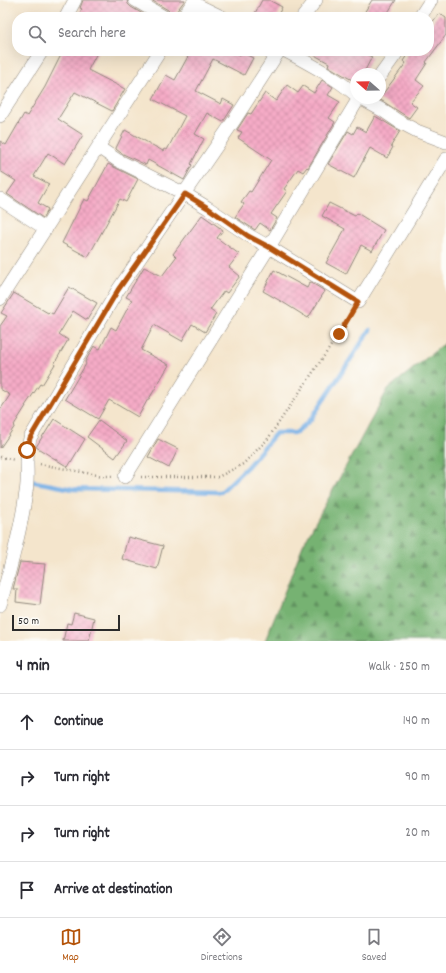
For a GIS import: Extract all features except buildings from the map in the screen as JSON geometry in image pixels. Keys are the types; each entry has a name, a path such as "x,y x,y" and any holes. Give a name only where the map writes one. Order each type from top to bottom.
{"street":[{"path":"69,12 75,0"},
{"path":"135,0 155,12"},
{"path":"308,12 316,0"},
{"path":"424,12 432,0"},
{"path":"187,12 194,2 213,12"},
{"path":"0,116 39,56"},
{"path":"0,299 157,56"},
{"path":"0,605 17,541 27,491 27,450 30,438 118,290 185,194 276,56"},
{"path":"295,56 319,69 350,90"},
{"path":"386,68 394,56"},
{"path":"125,477 356,104"},
{"path":"371,104 417,131 446,142"},
{"path":"98,147 117,160 185,194 248,236 269,247 358,302 446,158"},
{"path":"0,198 46,229"}],"path":[{"path":"243,464 267,440 339,334 358,302"}],"green space":[{"path":"446,342 446,641 265,641 303,545 388,389"}],"waterway":[{"path":"30,481 73,489 221,492 247,467 276,433 296,433 311,419 370,330"}],"route":[{"path":"27,450 30,438 118,290 185,194 248,236 269,247 358,302 339,334"}]}
